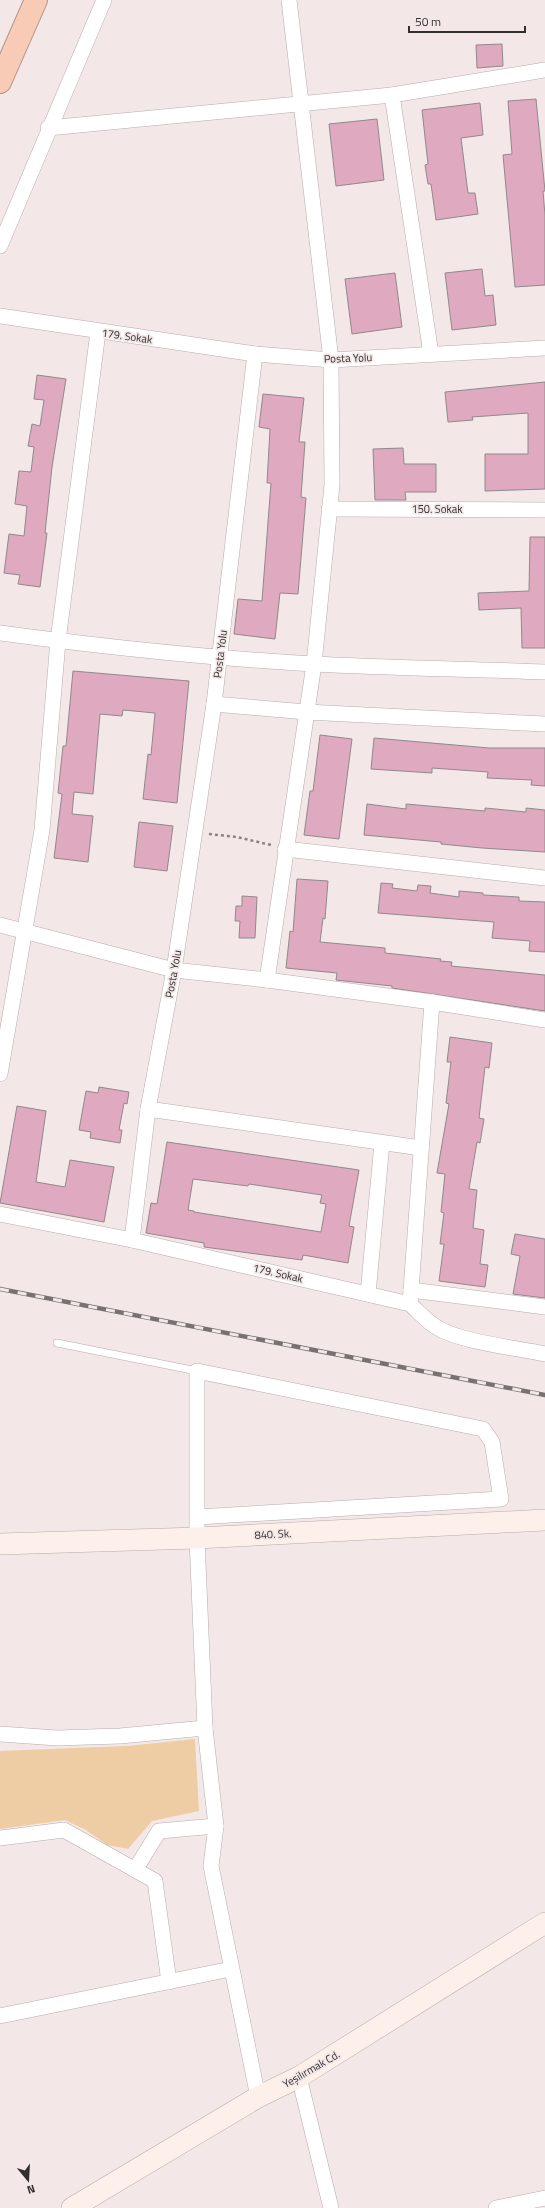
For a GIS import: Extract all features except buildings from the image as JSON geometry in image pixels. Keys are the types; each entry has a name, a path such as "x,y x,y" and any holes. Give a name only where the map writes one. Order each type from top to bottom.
{"highway":[{"path":"0,82 36,0"}],"main road":[{"name":"840. Sk.","path":"0,1544 197,1538 545,1520"},
{"name":"Yeşilırmak Cd.","path":"72,2208 258,2097 299,2077 544,1927"}],"street":[{"path":"0,246 48,128 104,0"},
{"path":"267,980 285,849 314,664 332,485 331,360 289,0"},
{"path":"48,128 392,95 545,70"},
{"path":"392,95 431,354"},
{"name":"179. Sokak","path":"0,316 98,332 254,354"},
{"path":"0,1074 42,830 58,641 98,332"},
{"name":"Posta Yolu","path":"132,1240 148,1109 174,970 214,704 254,354 331,360 545,348"},
{"name":"150. Sokak","path":"329,509 545,510"},
{"path":"0,633 58,641 219,657 314,664 545,672"},
{"path":"214,704 306,712 545,724"},
{"path":"285,849 545,878"},
{"path":"0,925 26,930 174,970 267,980 432,1002 545,1020"},
{"path":"432,1002 411,1297 424,1318 438,1328 451,1333 545,1354"},
{"path":"148,1109 421,1148"},
{"path":"368,1294 382,1143"},
{"name":"179. Sokak","path":"0,1214 132,1240 368,1294 545,1307"},
{"path":"197,1517 501,1499 492,1442 483,1429 196,1371 197,1538 205,1728 216,1826 211,1866 258,2097"},
{"path":"0,1734 57,1738 120,1736 205,1728"},
{"path":"135,1870 159,1831 216,1826"},
{"path":"0,1838 64,1830 155,1880 169,1982"},
{"path":"0,2016 231,1969"},
{"path":"299,2077 331,2208"},
{"path":"496,2208 545,2198"}],"lane":[{"path":"57,1343 196,1371"}],"path":[{"path":"194,833 237,837 285,849"}],"shaded area":[{"path":"195,1739 199,1811 152,1821 128,1849 107,1845 86,1830 65,1820 0,1829 0,1751 127,1746"}],"railway":[{"path":"0,1289 545,1395"}]}
